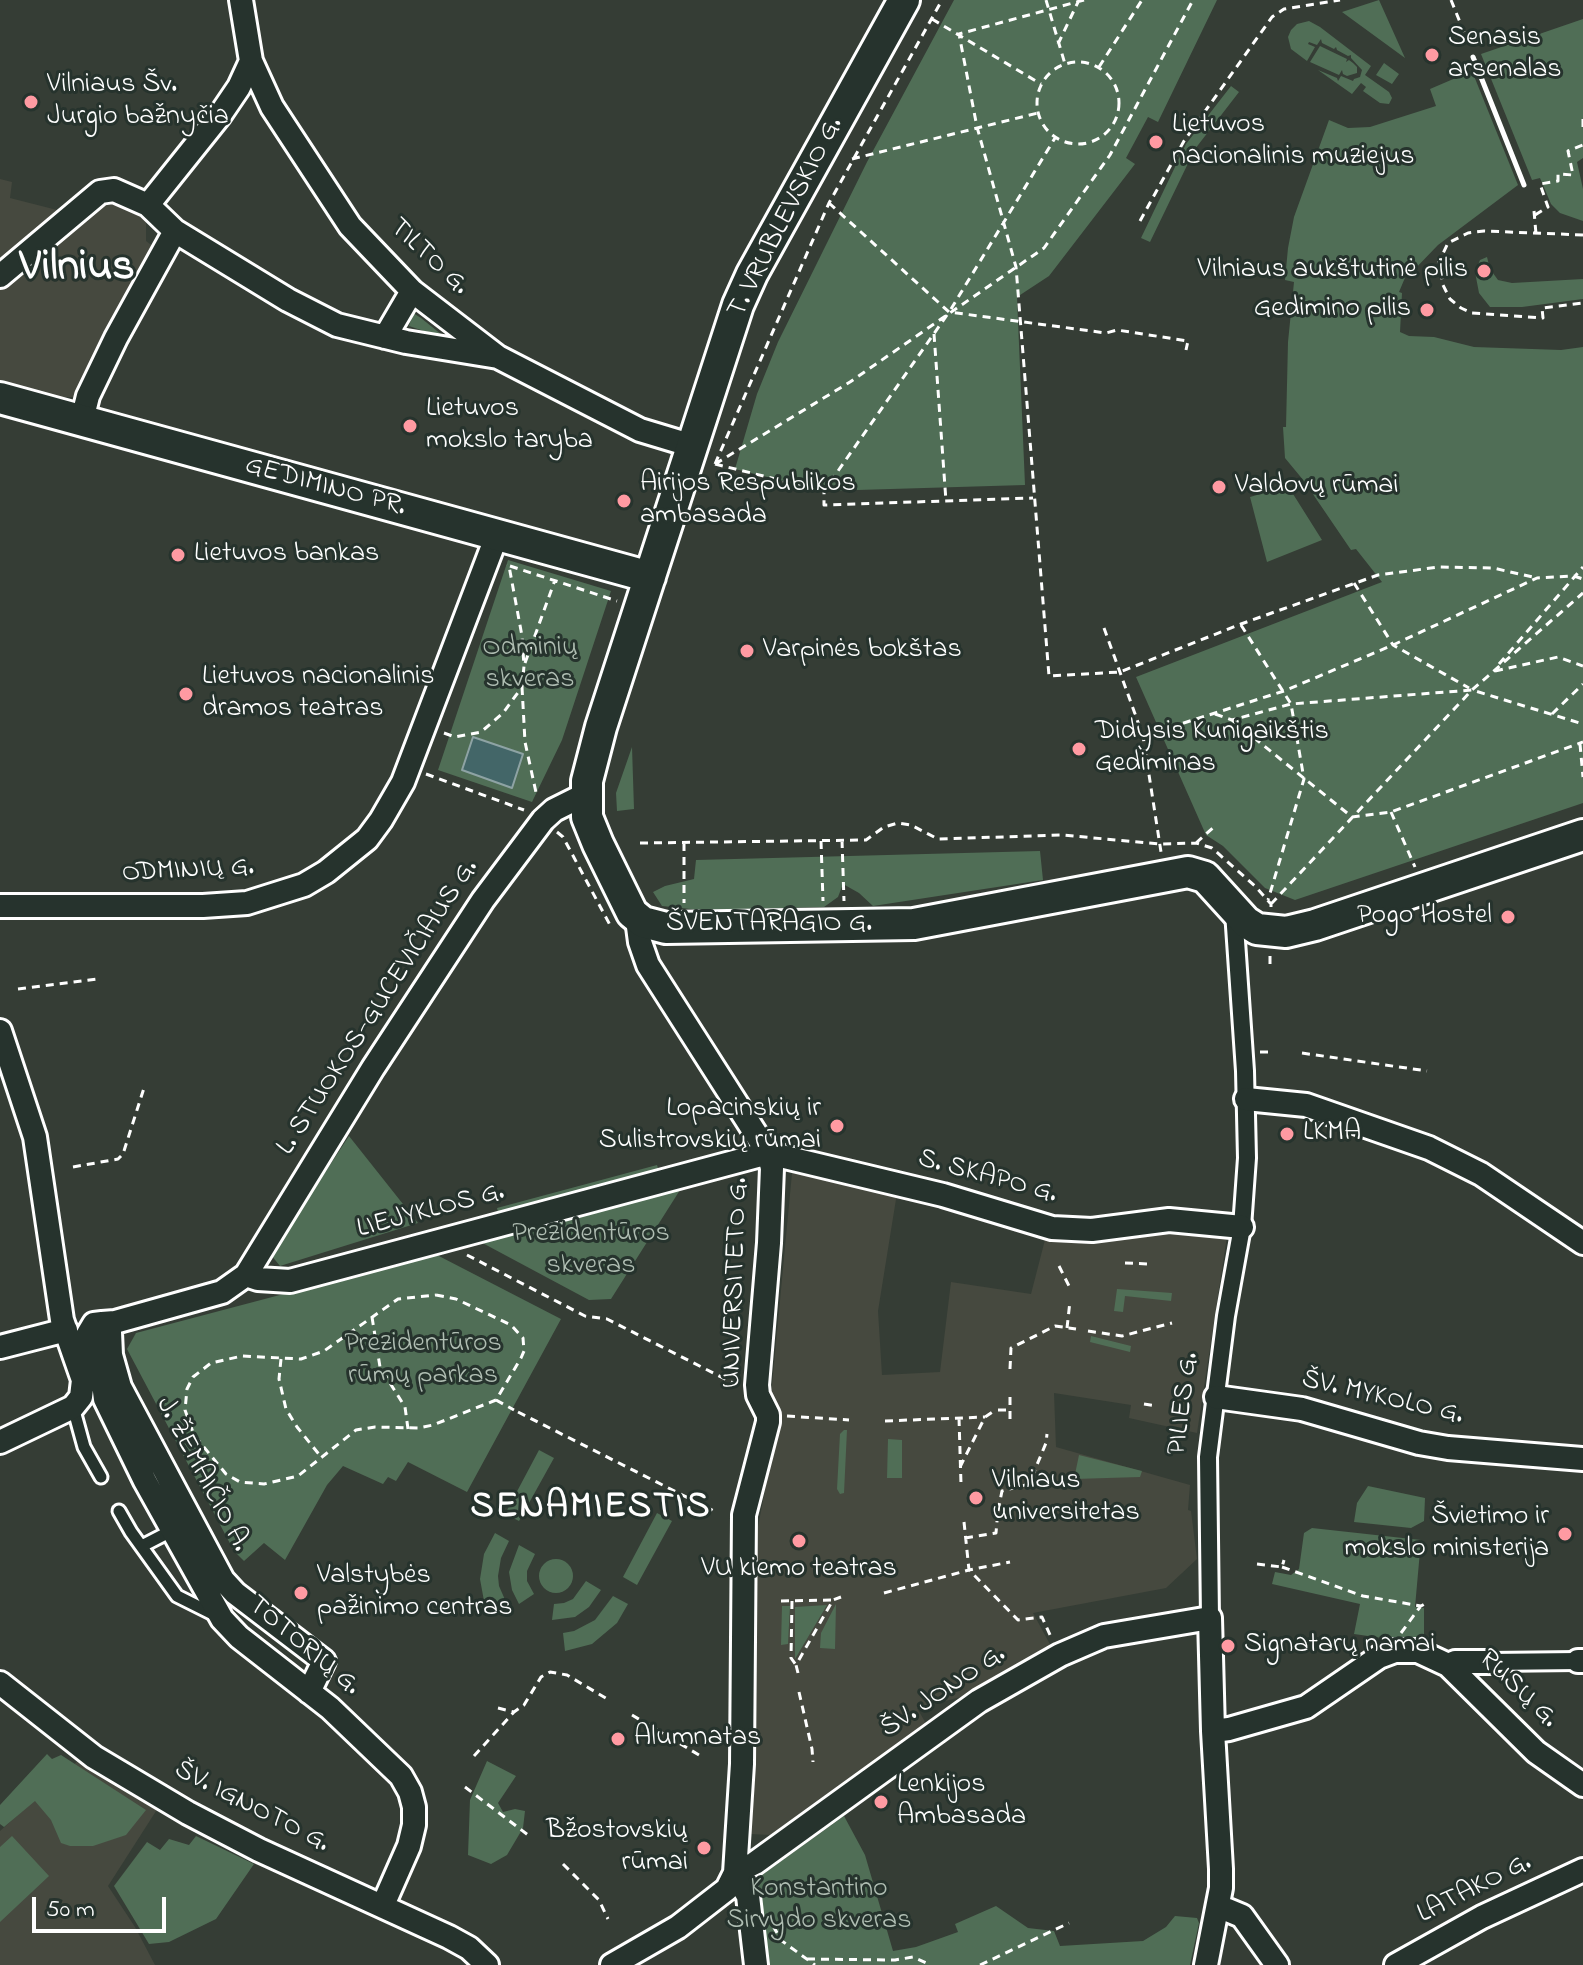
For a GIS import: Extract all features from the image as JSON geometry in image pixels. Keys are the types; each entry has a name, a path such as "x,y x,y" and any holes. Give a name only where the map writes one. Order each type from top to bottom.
{"main road":[{"name":"T. VRUBLEVSKIO G.","path":"704,455 738,305 747,284 904,0"},
{"name":"GEDIMINO PR.","path":"0,398 82,420 498,553 650,577"},
{"name":"ŠVENTARAGIO G.","path":"704,455 650,577 589,770 586,794 592,830 637,919 666,928 906,925 940,921 1177,873 1198,873 1205,877 1234,911"},
{"path":"1234,911 1257,929 1286,932 1423,890 1583,835"}],"street":[{"name":"TILTO G.","path":"241,0 251,61 272,107 350,226 412,291 498,357 640,430 704,455"},
{"path":"148,205 220,115 239,87 251,61"},
{"path":"0,276 100,192 114,190 148,205 175,231 288,300 337,325 385,337 498,357"},
{"path":"82,420 88,396 116,338 175,231"},
{"path":"385,337 412,291"},
{"name":"ODMINIŲ G.","path":"0,906 247,903 304,885 346,857 367,839 403,782 498,553"},
{"name":"L. STUOKOS-GUCEVIČIAUS G.","path":"246,1275 443,958 509,863 554,810 586,794"},
{"name":"PILIES G.","path":"1206,1965 1218,1906 1221,1869 1213,1731 1207,1481 1216,1397 1242,1227 1246,1171 1246,1099 1234,911"},
{"name":"UNIVERSITETO G.","path":"637,919 640,942 648,965 768,1153 772,1168 757,1385 768,1422 745,1508 744,1891 756,1965"},
{"name":"TOTORIŲ G.","path":"0,1031 35,1137 62,1320 97,1330"},
{"path":"1246,1099 1306,1105 1429,1148 1481,1174 1581,1236"},
{"name":"LIEJYKLOS G.","path":"246,1275 290,1281 768,1153"},
{"name":"S. SKAPO G.","path":"768,1153 943,1195 1052,1228 1092,1230 1169,1220 1242,1227"},
{"path":"0,1347 97,1330 222,1292 246,1275"},
{"name":"TOTORIŲ G.","path":"73,1407 81,1397 97,1330"},
{"name":"TOTORIŲ G.","path":"97,1330 105,1399 215,1586 222,1619 239,1637 309,1692 385,1760 401,1776 410,1792 414,1816 409,1846 383,1905"},
{"name":"ŠV. MYKOLO G.","path":"1216,1397 1302,1409 1419,1443 1448,1448 1583,1459"},
{"path":"0,1442 73,1407"},
{"name":"J. ŽEMAIČIO A.","path":"215,1586 235,1593 324,1661 309,1692"},
{"name":"ŠV. JONO G.","path":"612,1965 678,1927 727,1889 744,1891 755,1863 979,1701 1070,1650 1104,1636 1210,1618"},
{"path":"1213,1731 1306,1707 1379,1657 1395,1651 1418,1651 1448,1665 1455,1662 1580,1661"},
{"name":"RUSŲ G.","path":"1448,1665 1536,1752 1583,1785"},
{"name":"ŠV. IGNOTO G.","path":"0,1683 94,1757 188,1813 259,1850 383,1905 469,1948 487,1965"},
{"name":"LATAKO G.","path":"1396,1965 1482,1917 1583,1870"},
{"path":"1218,1906 1242,1916 1277,1965"}],"lane":[{"path":"73,1407 84,1447 101,1477"},
{"path":"119,1511 177,1596 222,1619"},
{"path":"142,1546 182,1526"}],"path":[{"path":"704,455 852,159 942,0"},
{"path":"1046,0 1065,64"},
{"path":"959,34 1080,0"},
{"path":"1058,44 1080,0"},
{"path":"1099,67 1142,0"},
{"path":"704,455 850,382 1044,248 1110,155 1193,0"},
{"path":"1140,221 1184,141 1272,17 1284,9 1340,0"},
{"path":"1451,0 1464,32"},
{"path":"932,19 1041,84"},
{"path":"959,34 977,127 1016,267 1049,676 1120,672 1378,575 1439,567 1493,568 1537,578 1574,576 1583,579"},
{"path":"1077,62 1099,67 1114,82 1118,92 1118,113 1114,123 1108,132 1088,143 1077,145 1055,138 1041,123 1038,113 1037,94 1041,84 1055,68 1065,64 1077,62"},
{"path":"852,159 1038,113"},
{"path":"1583,119 1583,129"},
{"path":"1114,123 1125,129"},
{"path":"1033,498 824,505 824,491 949,312 1055,138"},
{"path":"1536,234 1535,213 1548,207 1540,184 1558,181 1558,174 1573,175 1568,151 1583,145"},
{"path":"829,203 949,312 1188,341 1186,350"},
{"path":"1583,235 1468,233 1448,243 1441,251 1439,262 1443,285 1450,299 1472,313 1543,318 1542,308 1583,303"},
{"path":"934,334 946,501"},
{"path":"704,455 824,491"},
{"path":"498,553 555,580 639,609"},
{"path":"498,553 522,636 525,742 543,820"},
{"path":"1492,672 1583,567"},
{"path":"1143,736 1284,691 1393,645 1537,578"},
{"path":"524,666 555,580"},
{"path":"1354,583 1393,645 1472,690 1583,724"},
{"path":"1241,624 1291,704 1304,779 1270,902 1472,690 1583,593"},
{"path":"1104,628 1143,736 1162,856"},
{"path":"1492,672 1558,657 1583,666"},
{"path":"1552,714 1583,684"},
{"path":"425,728 455,737 481,732 503,713 522,687"},
{"path":"1232,720 1291,704 1472,690"},
{"path":"1215,714 1232,720 1352,817 1391,812 1582,743 1583,777"},
{"path":"1391,812 1423,890"},
{"path":"640,843 866,840 884,827 898,823 911,825 938,839 1062,835 1160,844"},
{"path":"1196,843 1215,826"},
{"path":"842,840 844,904 856,904"},
{"path":"821,841 823,904"},
{"path":"684,843 684,916"},
{"path":"18,989 97,979"},
{"path":"1302,1053 1427,1071"},
{"path":"73,1167 118,1159 123,1154 144,1088"},
{"path":"439,1241 585,1316 607,1319 745,1390 778,1415 849,1420"},
{"path":"1125,1263 1148,1264"},
{"path":"1059,1266 1071,1290"},
{"path":"436,1295 456,1299 511,1325 523,1338 524,1351 496,1400 451,1420 408,1429 375,1427 356,1430 298,1476 283,1482 250,1484 226,1474 208,1454 188,1423 187,1389 199,1371 211,1363 242,1356 301,1359 324,1351 372,1317 398,1299 436,1295"},
{"path":"1067,1328 1070,1301"},
{"path":"372,1317 380,1367 405,1407 408,1429"},
{"path":"1088,1331 1122,1336 1172,1323"},
{"path":"1010,1369 1011,1348 1055,1326 1076,1329"},
{"path":"281,1358 279,1379 286,1409 322,1458"},
{"path":"1010,1397 1010,1420"},
{"path":"496,1400 716,1512"},
{"path":"1144,1404 1157,1406"},
{"path":"885,1421 985,1417 996,1410 1010,1410"},
{"path":"960,1467 985,1417"},
{"path":"959,1418 961,1484"},
{"path":"998,1511 1002,1491 1029,1484 1047,1434"},
{"path":"965,1538 996,1533 997,1521"},
{"path":"964,1522 969,1570 1018,1620 1042,1617 1070,1650"},
{"path":"1282,1567 1284,1560"},
{"path":"884,1593 1010,1562"},
{"path":"1257,1564 1282,1567 1363,1596 1421,1606"},
{"path":"781,1601 833,1600 841,1597"},
{"path":"796,1665 833,1600"},
{"path":"792,1601 791,1658 798,1673"},
{"path":"1396,1639 1421,1606 1428,1602"},
{"path":"474,1756 524,1705 541,1677 550,1672 567,1675 609,1700"},
{"path":"799,1692 813,1762"},
{"path":"498,1708 514,1712"},
{"path":"632,1715 699,1755"},
{"path":"465,1787 528,1835"},
{"path":"563,1864 599,1900 608,1919"},
{"path":"744,1891 782,1941 815,1965"},
{"path":"980,1965 1069,1923"},
{"path":"807,1959 895,1960 913,1957 931,1965"}],"shaded area":[{"path":"0,179 12,182 10,198 61,211 0,270"},
{"path":"106,198 146,214 146,241 154,247 80,392 73,397 60,397 0,380 0,289"},
{"name":"Vilniaus universitetas","path":"792,1173 897,1193 878,1311 882,1375 940,1372 951,1282 1031,1294 1047,1232 1140,1226 1228,1230 1197,1433 1129,1418 1131,1405 1054,1393 1056,1447 1190,1485 1188,1510 1191,1511 1197,1559 1166,1588 1033,1613 1052,1648 981,1692 917,1708 928,1727 771,1835 750,1834 752,1558 780,1412 771,1396"},
{"path":"80,1759 158,1808 108,1886 155,1965 0,1965 0,1831"}],"green space":[{"path":"954,0 1217,0 1158,122 1148,117 1126,158 1135,164 1049,276 1017,297 1025,485 824,491 735,469 757,394 778,342 867,162"},
{"path":"1379,0 1405,58 1342,12"},
{"path":"1583,19 1583,158 1577,162 1583,189 1583,221 1560,213 1551,204 1540,178 1532,180 1481,54"},
{"path":"1309,21 1371,66 1365,75 1389,92 1392,98 1389,104 1380,103 1363,91 1366,87 1361,83 1352,94 1318,70 1338,81 1341,76 1353,81 1360,77 1362,70 1351,55 1322,43 1321,39 1317,45 1309,42 1315,47 1307,61 1291,49 1288,37 1291,30 1297,24"},
{"path":"1320,46 1347,59 1346,62 1349,60 1357,67 1357,73 1347,76 1342,70 1339,75 1310,62"},
{"path":"1384,63 1399,74 1392,84 1376,75"},
{"path":"1472,71 1518,185 1438,245 1411,273 1407,273 1399,292 1402,293 1400,332 1474,347 1561,350 1583,347 1583,803 1295,900 1265,888 1223,846 1206,835 1136,677 1382,582 1356,549 1351,550 1285,458 1283,427 1286,427 1288,342 1294,282 1285,280 1288,248 1294,217 1329,120 1348,128 1370,127 1436,106 1430,89"},
{"path":"1231,86 1239,92 1195,149 1150,242 1141,238 1186,144"},
{"path":"1487,257 1490,269 1498,280 1512,283 1583,279 1583,299 1522,307 1490,307 1479,293 1475,272 1480,260"},
{"path":"413,313 421,318 447,339 409,326"},
{"path":"1288,486 1322,540 1267,562 1250,497"},
{"name":"Odminių skveras","path":"508,560 611,591 562,740 532,802 438,770"},
{"path":"632,747 634,809 617,811 616,793"},
{"path":"1040,851 1043,880 873,906 843,884 838,897 824,907 700,910 662,906 653,892 694,879 696,860"},
{"path":"349,1136 418,1223 280,1266 271,1255"},
{"path":"657,1165 660,1174 499,1217 497,1208"},
{"name":"Prezidentūros skveras","path":"678,1186 680,1190 611,1299 589,1300 475,1239"},
{"name":"Prezidentūros rūmų parkas","path":"435,1254 561,1319 467,1492 408,1462 396,1481 388,1477 383,1484 343,1466 327,1485 285,1560 264,1543 244,1561 234,1551 127,1349 136,1333"},
{"path":"1117,1289 1172,1293 1171,1301 1125,1296 1123,1312 1114,1311"},
{"path":"1091,1336 1131,1346 1130,1352 1090,1342"},
{"path":"847,1430 844,1493 840,1494 837,1489 840,1434"},
{"path":"888,1439 902,1440 902,1478 887,1478"},
{"path":"539,1450 554,1458 519,1521 505,1514"},
{"path":"1079,1455 1142,1471 1140,1477 1074,1479"},
{"path":"1368,1486 1425,1498 1424,1521 1411,1528 1354,1522 1357,1503"},
{"path":"657,1513 672,1521 637,1585 623,1577"},
{"path":"1312,1528 1421,1540 1415,1607 1424,1608 1424,1644 1354,1634 1360,1604 1272,1584 1275,1572 1291,1575 1299,1569 1304,1533"},
{"path":"495,1533 509,1541 501,1558 498,1576 506,1602 489,1612 480,1579 484,1554"},
{"path":"519,1545 535,1554 527,1571 527,1581 534,1594 519,1604 512,1590 509,1572"},
{"path":"556,1559 568,1564 573,1576 568,1588 556,1593 544,1588 539,1576 544,1564"},
{"path":"586,1581 601,1590 589,1607 575,1617 552,1620 554,1604 573,1599"},
{"path":"613,1596 628,1604 617,1623 592,1644 565,1651 563,1633 595,1620"},
{"path":"836,1604 835,1649 820,1648 821,1633"},
{"path":"827,1605 795,1659 795,1607"},
{"path":"782,1606 790,1606 788,1644 781,1645"},
{"path":"47,1754 52,1759 61,1755 146,1810 126,1835 93,1846 61,1843 51,1820 35,1801 4,1827 0,1824 0,1805"},
{"path":"487,1761 516,1776 498,1803 503,1812 515,1809 525,1811 523,1828 507,1855 491,1864 468,1855 470,1800"},
{"name":"Konstantino Sirvydo skveras","path":"844,1816 865,1855 893,1951 916,1947 958,1932 955,1924 996,1906 1028,1928 1054,1931 1060,1946 1143,1941 1166,1927 1175,1916 1197,1918 1199,1923 1190,1965 767,1965 755,1880"},
{"path":"12,1836 49,1876 0,1922 0,1847"},
{"path":"196,1836 254,1864 216,1919 169,1942 149,1944 114,1886 147,1842 160,1850 169,1839 189,1845"}],"water":[{"path":"473,737 523,754 512,788 462,770"}],"railway":[{"path":"1473,57 1524,185"}],"place":[{"name":"Senasis arsenalas","path":"1432,55"},
{"name":"Vilniaus Šv. Jurgio bažnyčia","path":"31,102"},
{"name":"Lietuvos nacionalinis muziejus","path":"1156,142"},
{"name":"Vilniaus aukštutinė pilis","path":"1484,271"},
{"name":"Gedimino pilis","path":"1427,310"},
{"name":"Lietuvos mokslo taryba","path":"410,426"},
{"name":"Valdovų rūmai","path":"1219,487"},
{"name":"Airijos Respublikos ambasada","path":"624,501"},
{"name":"Lietuvos bankas","path":"178,555"},
{"name":"Varpinės bokštas","path":"747,651"},
{"name":"Lietuvos nacionalinis dramos teatras","path":"186,694"},
{"name":"Didysis Kunigaikštis Gediminas","path":"1079,749"},
{"name":"Pogo Hostel","path":"1508,917"},
{"name":"Lopacinskių ir Sulistrovskių rūmai","path":"837,1126"},
{"name":"LKMA","path":"1287,1134"},
{"name":"Vilniaus universitetas","path":"976,1498"},
{"name":"Švietimo ir mokslo ministerija","path":"1565,1534"},
{"name":"VU kiemo teatras","path":"799,1541"},
{"name":"Valstybės pažinimo centras","path":"301,1593"},
{"name":"Signatarų namai","path":"1228,1646"},
{"name":"Alumnatas","path":"618,1739"},
{"name":"Lenkijos Ambasada","path":"881,1802"},
{"name":"Bžostovskių rūmai","path":"704,1848"}],"district":[{"name":"Vilnius","path":"77,271"},
{"name":"SENAMIESTIS","path":"591,1510"}]}
